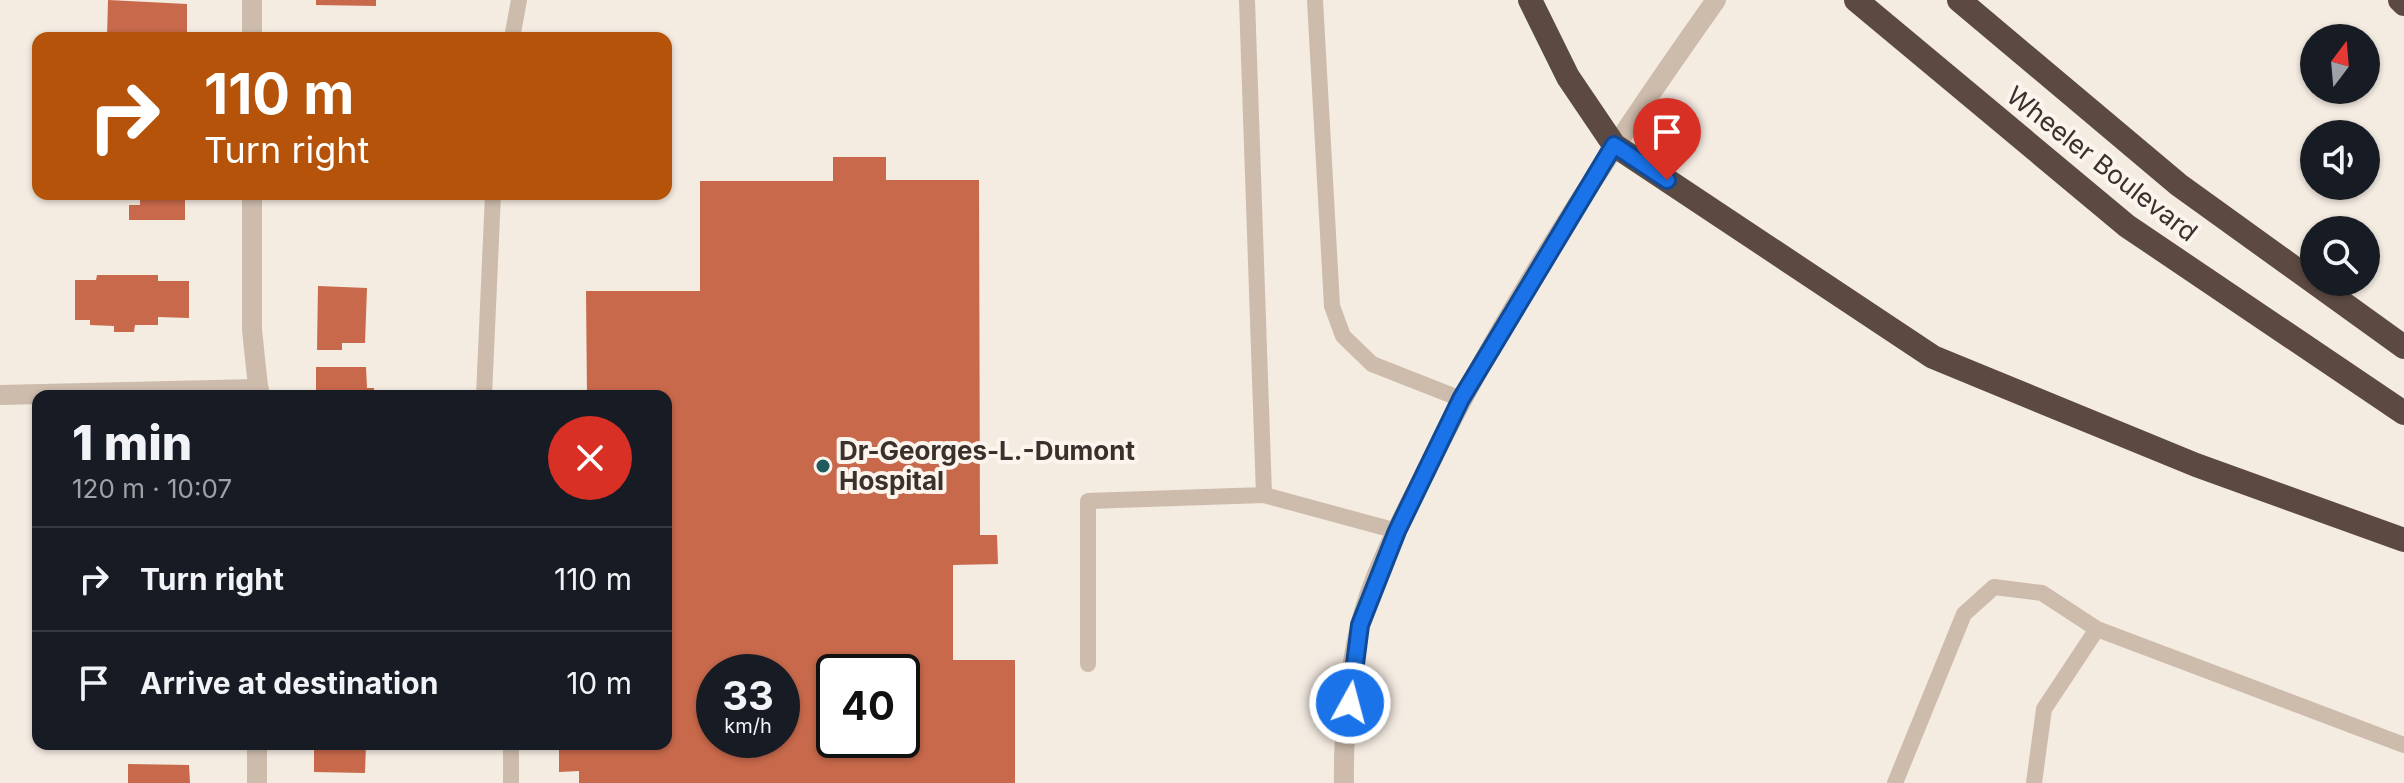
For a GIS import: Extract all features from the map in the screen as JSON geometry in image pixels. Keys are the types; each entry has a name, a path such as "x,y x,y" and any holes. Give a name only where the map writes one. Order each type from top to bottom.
{"highway":[{"path":"1530,0 1568,77 1614,145 1933,357 2196,465 2404,540"},
{"name":"Wheeler Boulevard","path":"1856,0 2127,226 2404,413"},
{"name":"Wheeler Boulevard","path":"1959,0 2179,185 2404,347"},
{"path":"2400,0 2404,4"}],"street":[{"path":"252,0 252,32"},
{"path":"1344,783 1344,755 1360,625 1397,531 1461,399 1614,145 1716,0"},
{"path":"252,200 252,330 259,390"},
{"path":"0,395 32,395"},
{"path":"257,750 257,783"}],"lane":[{"path":"513,32 519,0"},
{"path":"1247,0 1264,495"},
{"path":"1315,0 1335,316 1343,336 1372,364 1461,399"},
{"path":"484,390 493,200"},
{"path":"1088,664 1088,501 1264,495 1397,531"},
{"path":"1895,783 1964,614 1994,587 2042,593 2097,629 2404,745"},
{"path":"2034,783 2044,709 2097,629"},
{"path":"511,750 511,783"}],"building":[{"path":"108,0 187,4 187,32 107,32"},
{"path":"316,0 376,0 376,6 316,5"},
{"name":"Dr-Georges-L.-Dumont Hospital","path":"833,157 886,157 886,180 979,180 980,535 997,535 998,564 953,565 953,660 1015,660 1015,783 579,783 579,771 559,772 559,750 672,750 672,390 587,390 586,291 700,291 700,181 833,181"},
{"path":"140,200 185,200 185,220 129,220 129,205 140,205"},
{"path":"97,275 158,275 158,281 189,281 189,318 158,317 158,325 135,325 134,332 114,332 114,326 90,325 90,320 75,320 75,280 96,280"},
{"path":"318,286 367,288 365,343 342,343 342,350 317,350"},
{"path":"316,367 366,367 367,388 374,388 374,390 316,390"},
{"path":"314,750 366,750 365,773 314,772"},
{"path":"128,764 189,765 190,783 128,783"}],"place":[{"name":"Dr-Georges-L.-Dumont Hospital","path":"823,466"}],"route":[{"path":"1350,703 1360,625 1397,531 1461,399 1614,145 1667,180"}]}
